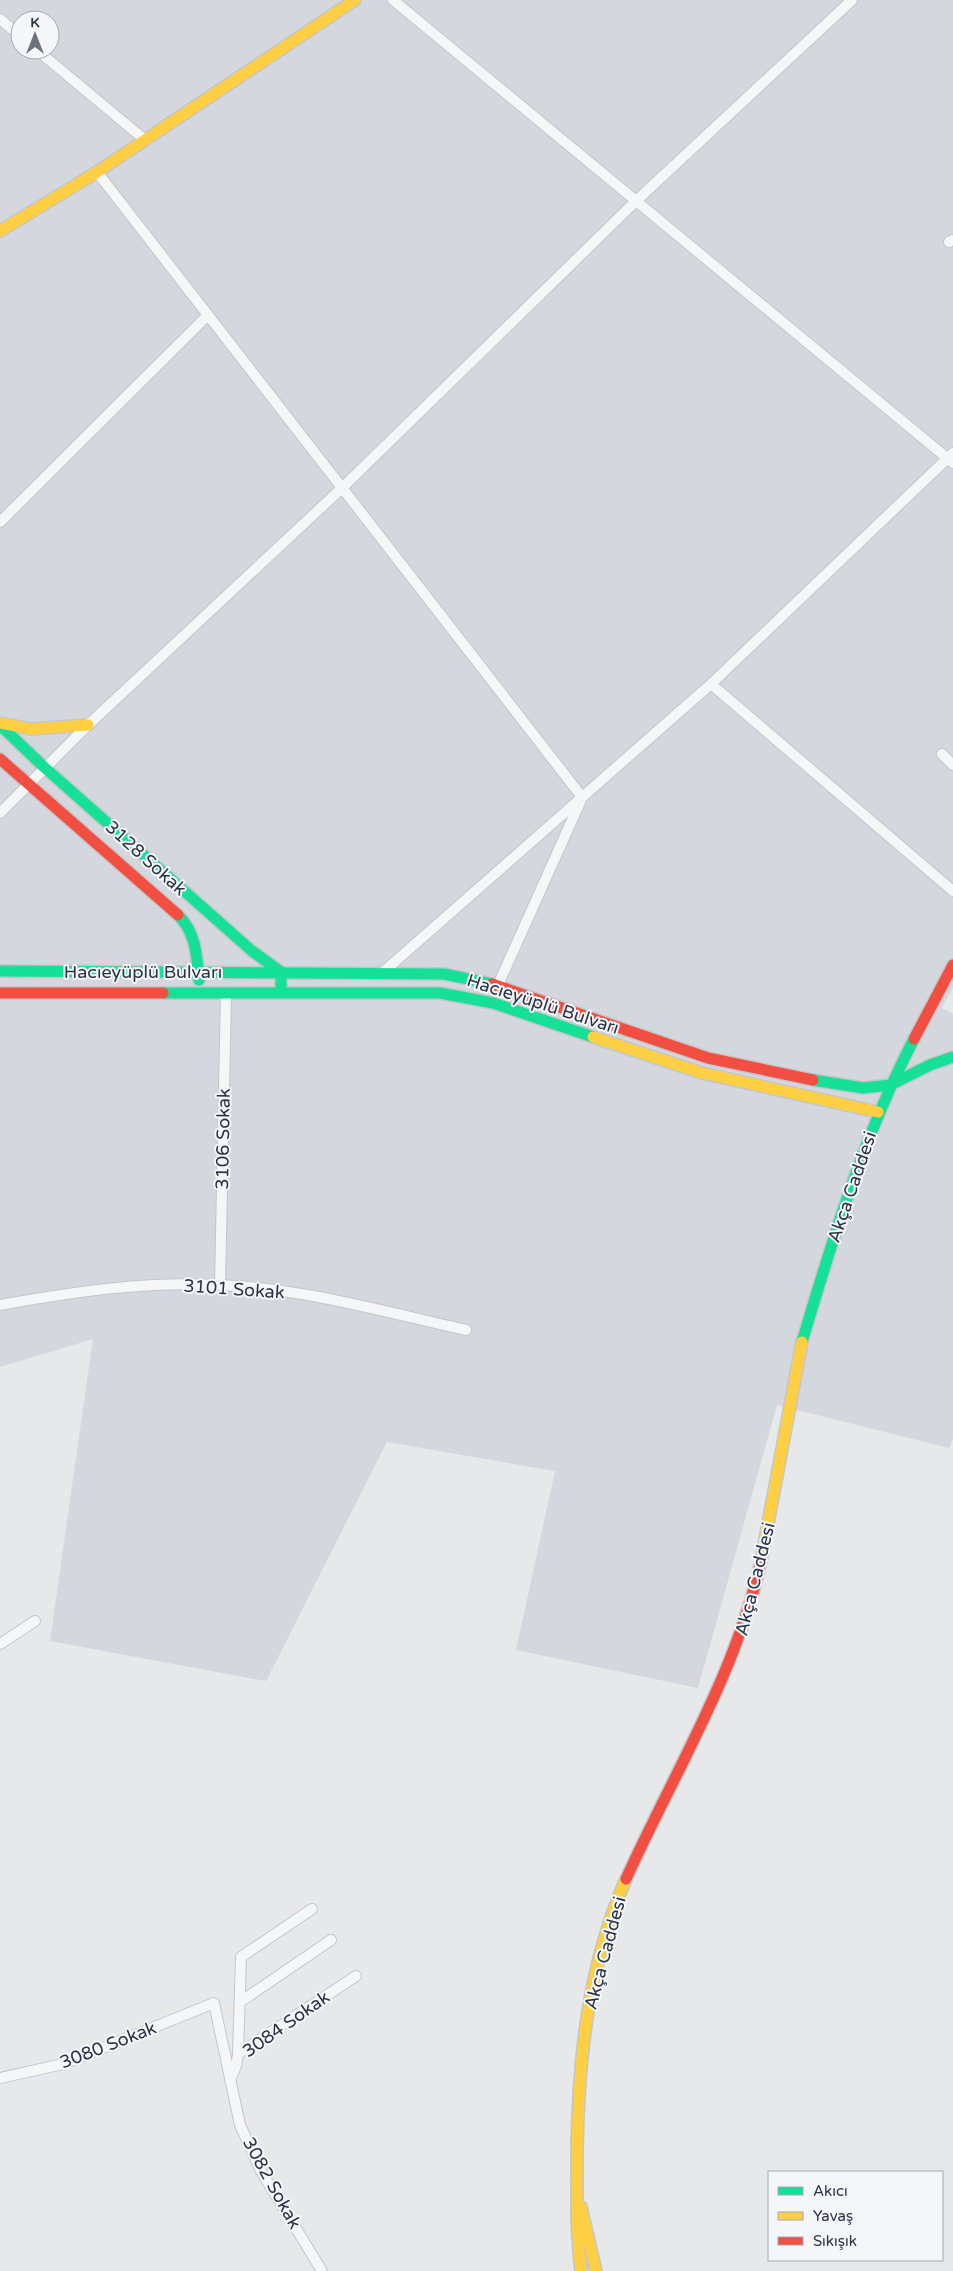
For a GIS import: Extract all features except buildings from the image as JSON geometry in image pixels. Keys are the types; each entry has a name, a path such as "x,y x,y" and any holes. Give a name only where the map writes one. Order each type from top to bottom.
{"street":[{"path":"0,230 97,172 354,0"},
{"path":"382,973 712,684 951,458 393,0"},
{"path":"0,813 88,725 342,488 637,200 852,0"},
{"path":"0,19 10,28"},
{"path":"49,60 145,140"},
{"path":"97,172 582,797"},
{"path":"0,522 208,315"},
{"path":"712,684 953,891"},
{"path":"0,724 17,727 88,725"},
{"name":"3128 Sokak","path":"0,724 44,767 252,951 281,972"},
{"path":"942,754 953,764"},
{"name":"3128 Sokak","path":"0,759 185,922 192,933 195,947 199,992"},
{"path":"498,985 582,797"},
{"name":"Akça Caddesi","path":"581,2271 576,2230 578,2194 576,2133 582,2056 591,1993 603,1944 618,1900 634,1862 736,1649 754,1595 766,1541 799,1352 837,1224 878,1112 890,1085 953,966"},
{"name":"Hacıeyüplü Bulvarı","path":"0,971 444,974 498,985 628,1032 708,1058 863,1088 890,1085 930,1065 953,1057"},
{"path":"281,972 281,993"},
{"name":"Hacıeyüplü Bulvarı","path":"0,993 226,992 440,993 460,995 493,1003 702,1073 878,1112"},
{"name":"3106 Sokak","path":"220,1285 226,992"},
{"path":"702,1073 708,1058"},
{"name":"3101 Sokak","path":"0,1305 123,1287 220,1285 279,1291 340,1301 466,1330"},
{"path":"0,1644 35,1621"},
{"path":"238,2054 241,1957 312,1909"},
{"path":"240,2002 331,1940"},
{"name":"3084 Sokak","path":"230,2081 238,2054 356,1976"},
{"name":"3080 Sokak","path":"0,2078 63,2064 214,2003"},
{"name":"3082 Sokak","path":"214,2003 240,2126 261,2171 322,2271"},
{"name":"Akça Caddesi","path":"578,2194 596,2271"},
{"path":"574,2271 578,2257"}],"shaded area":[{"path":"0,0 953,0 953,988 942,1008 953,1014 953,1439 949,1448 777,1405 698,1688 516,1650 555,1471 387,1442 266,1681 50,1641 93,1339 0,1367"}],"traffic: fast":[{"path":"0,725 44,767 252,951 281,972 281,993"},
{"path":"178,915 189,929 192,937 199,980"},
{"path":"0,971 444,974 492,984"},
{"path":"163,993 440,993 493,1003 593,1037"},
{"path":"802,1342 851,1187 880,1112 914,1039"},
{"path":"813,1080 863,1088 890,1085 930,1065 953,1057"}],"traffic: slow":[{"path":"0,231 97,172 355,0"},
{"path":"0,723 31,729 88,725"},
{"path":"593,1037 702,1073 878,1112"},
{"path":"761,1561 802,1342"},
{"path":"581,2271 577,2198 577,2154 583,2049 594,1979 602,1945 626,1879"},
{"path":"581,2207 596,2271"}],"traffic: jam":[{"path":"0,759 178,915"},
{"path":"914,1039 953,965"},
{"path":"492,984 708,1058 813,1080"},
{"path":"0,993 163,993"},
{"path":"626,1879 720,1684 750,1603 761,1561"}]}
